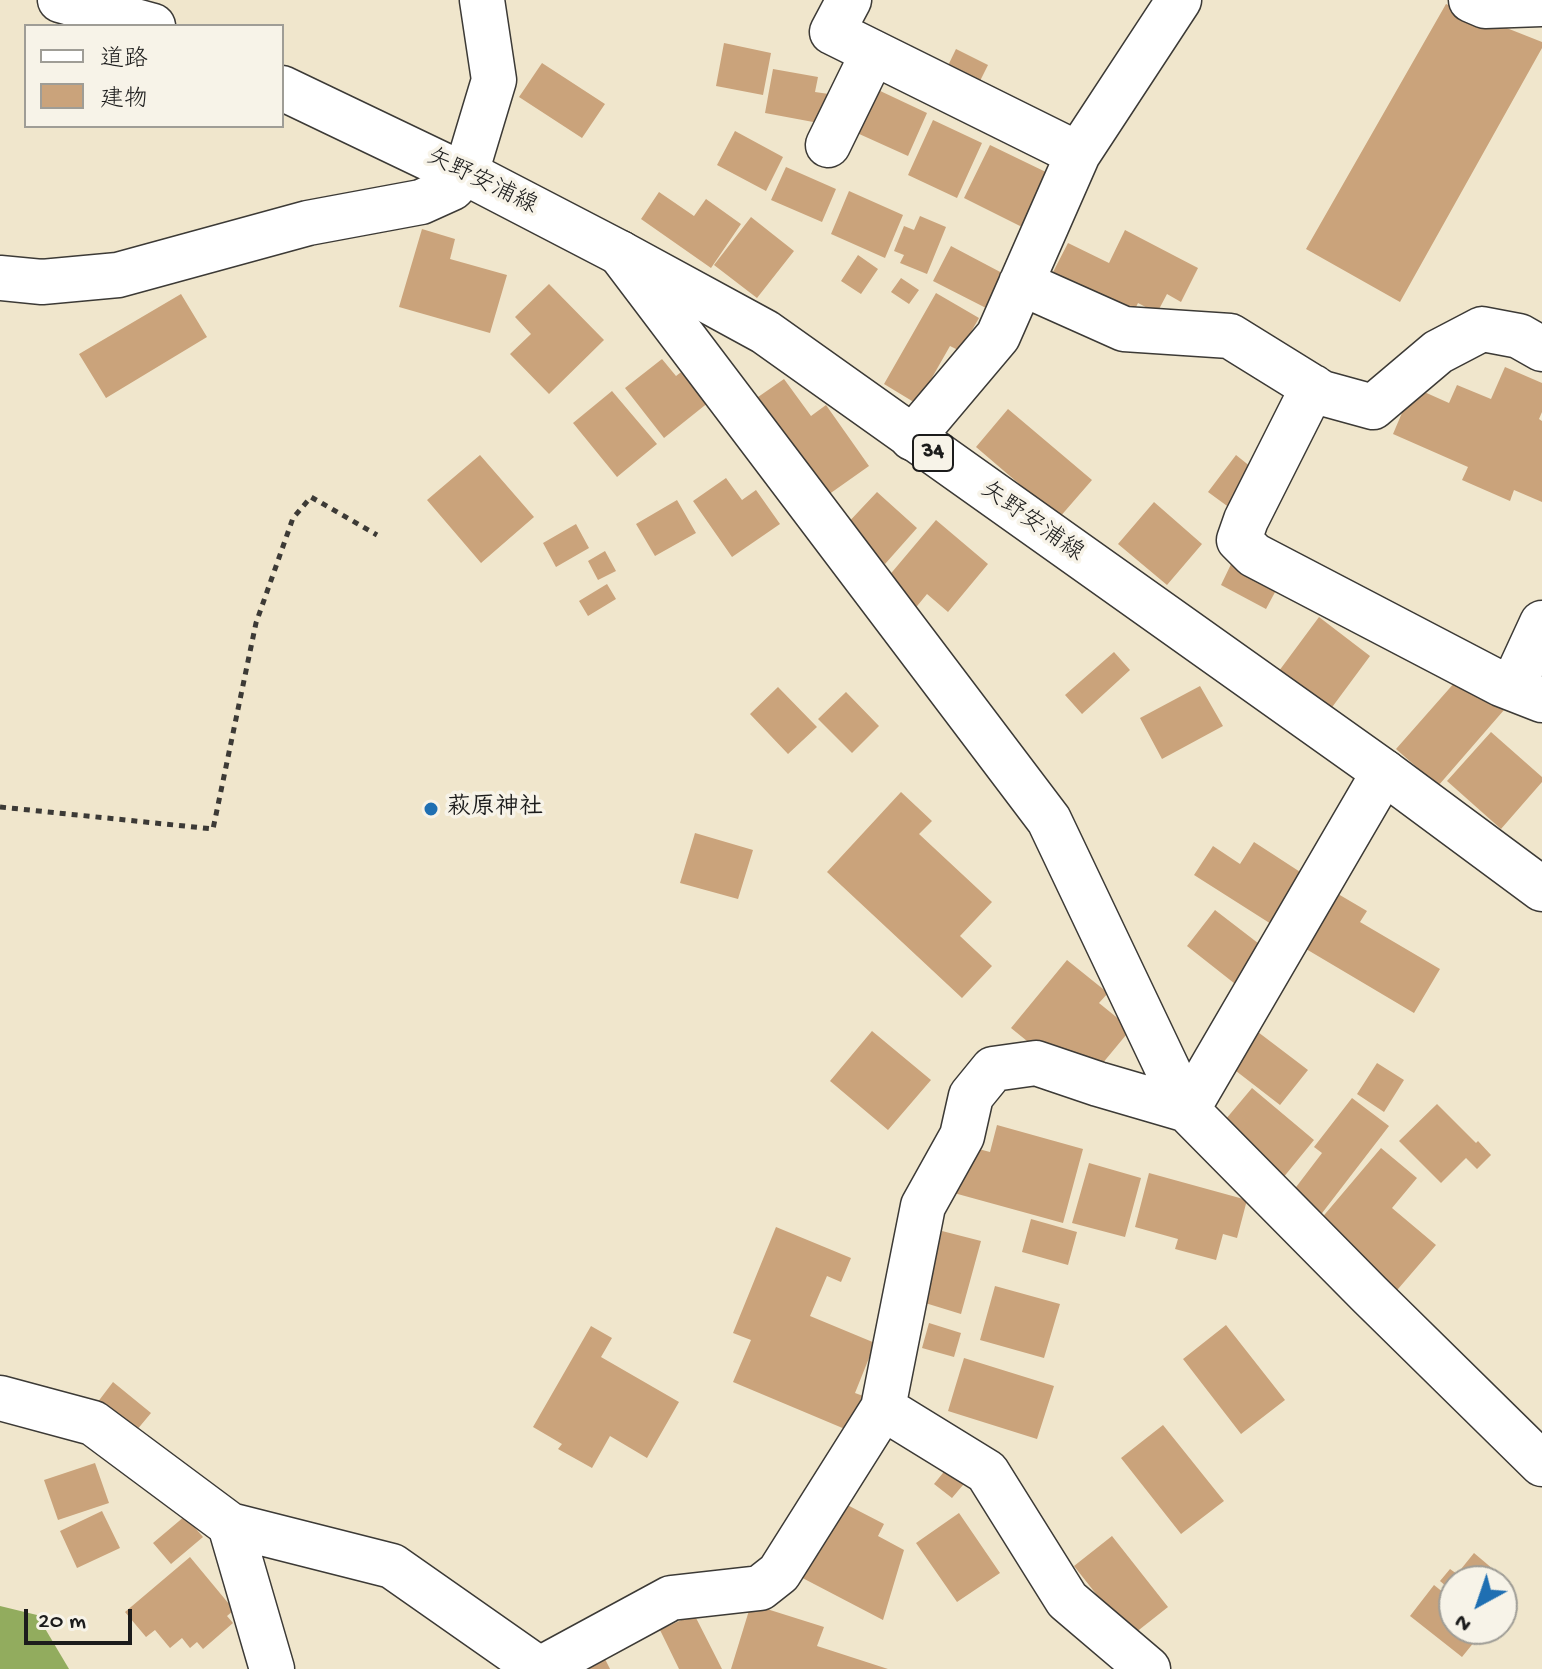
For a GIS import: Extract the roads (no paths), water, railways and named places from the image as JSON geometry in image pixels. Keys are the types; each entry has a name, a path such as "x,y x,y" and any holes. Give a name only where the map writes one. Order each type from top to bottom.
{"street":[{"path":"60,0 146,24"},
{"path":"0,278 42,282 118,275 308,223 421,202 452,188 466,173 494,80 482,0"},
{"path":"849,0 832,32 1078,154"},
{"path":"912,438 998,336 1078,154 1179,0"},
{"path":"1471,0 1485,6 1542,4"},
{"path":"828,145 873,53"},
{"name":"矢野安浦線","path":"284,89 445,166 466,173 765,332 1384,772 1542,889"},
{"path":"620,253 1049,820 1187,1110 1542,1464"},
{"path":"1021,283 1124,329 1230,336 1322,393 1373,407 1438,352 1482,329 1519,336 1542,349"},
{"path":"1313,387 1246,520 1239,540 1254,555 1527,694 1542,623"},
{"path":"1187,1110 1384,772"},
{"path":"0,1398 93,1423 230,1525 392,1566 540,1669 671,1598 760,1588 779,1573 883,1408 923,1206 962,1136 971,1096 993,1069 1036,1063 1187,1110"},
{"path":"883,1408 987,1472 1067,1600 1148,1669"},
{"path":"230,1525 272,1669"}],"place":[{"name":"萩原神社","path":"431,809"}]}
